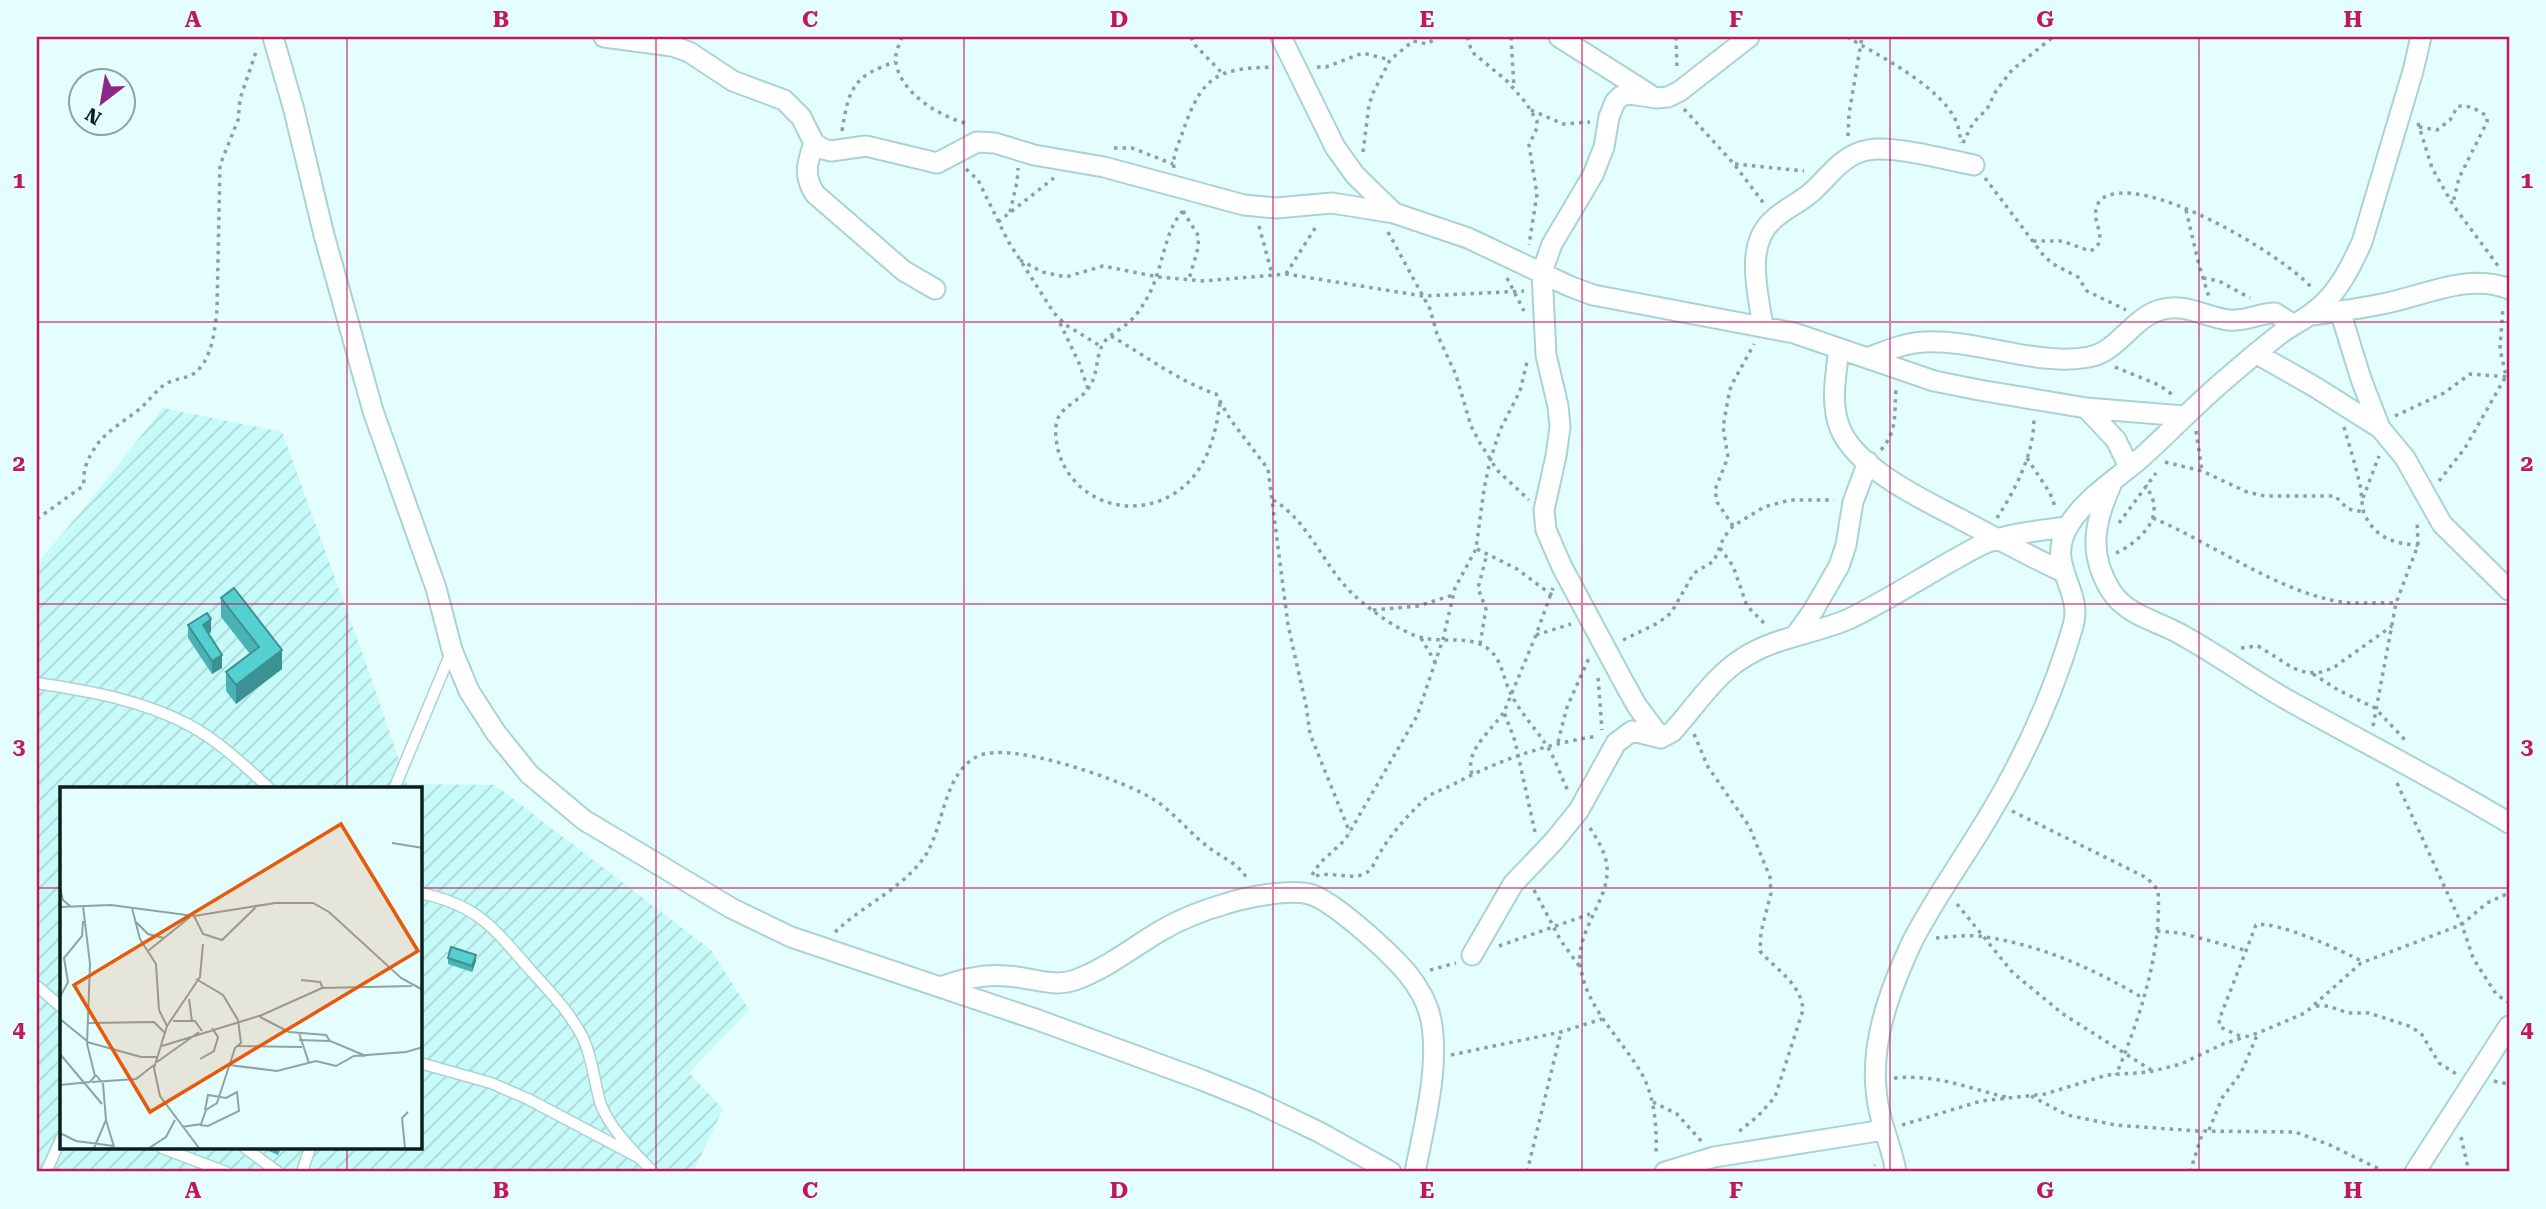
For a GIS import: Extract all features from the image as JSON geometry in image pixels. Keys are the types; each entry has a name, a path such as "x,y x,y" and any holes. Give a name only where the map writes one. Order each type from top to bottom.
{"street":[{"path":"604,37 672,46 689,52 733,81 784,100 801,117 814,143 823,149 866,146 937,163 977,142 995,143 1071,162 1104,167 1254,207 1276,208 1332,202 1387,212 1468,238 1541,278 1594,295 1794,333 1898,369 1979,390 2086,408 2185,415"},
{"path":"1281,37 1298,67 1321,122 1355,175 1387,212"},
{"path":"1559,37 1601,65 1668,95"},
{"path":"1610,112 1621,96 1668,95 1749,37"},
{"path":"1896,1172 1884,1130 1875,1079 1877,1046 1884,1012 1913,940 1996,803 2057,673 2075,622 2073,591 2063,572 2060,550 2065,527 2185,415 2257,354 2318,313 2345,275 2362,242 2408,91 2421,37"},
{"path":"266,42 294,110 324,235 373,411 436,588 452,650 469,691 496,733 529,774 584,820 732,908 791,937 1126,1052 1244,1097 1320,1132 1391,1172"},
{"path":"1601,65 1610,112 1604,147 1593,175 1552,244 1541,278 1546,355 1558,405 1560,427 1544,510 1546,530 1562,567 1637,706 1661,738"},
{"path":"814,143 806,165 807,182 815,194 904,271 935,289"},
{"path":"1763,326 1758,290 1758,239 1764,228 1775,218 1805,198 1855,154 1870,149 1887,149 1974,166"},
{"path":"1867,358 1897,346 1923,342 1976,345 2047,357 2087,358 2098,355 2144,318 2160,310 2178,308 2218,318 2242,320 2268,313 2318,313 2383,304 2462,285 2506,283"},
{"path":"2318,313 2352,353 2378,423 2405,458 2442,524 2509,590"},
{"path":"1839,349 1835,410 1840,430 1850,445 1868,462 1926,503 2063,572"},
{"path":"2257,354 2378,423"},
{"path":"2086,408 2116,440 2129,467"},
{"path":"1796,636 1839,566 1846,545 1853,502 1868,462"},
{"path":"2113,481 2099,512 2095,534 2097,557 2113,594 2137,616 2180,634 2283,697 2378,750 2405,762 2509,823"},
{"path":"1472,955 1513,884 1579,810 1616,743 1625,734 1632,731 1661,738 1672,732 1726,671 1742,658 1774,643 1823,629 1849,618 1896,594 1991,536 2065,527"},
{"path":"940,988 981,975 1009,975 1063,984 1094,971 1174,925 1227,903 1294,892 1324,900 1341,912 1408,974 1423,998 1431,1020 1433,1060 1415,1172"},
{"path":"2415,1172 2509,1026"},
{"path":"1660,1167 1716,1161 1884,1130"}],"lane":[{"path":"395,787 452,650"},
{"path":"37,683 129,701 189,725 235,757 269,787"},
{"path":"422,894 460,905 481,917 501,934 559,1001 576,1024 584,1041 603,1108 619,1133 653,1172"},
{"path":"37,986 60,1006"},
{"path":"422,1064 491,1083 528,1099 640,1158"},
{"path":"46,1172 60,1141"},
{"path":"167,1150 226,1172"},
{"path":"248,1150 278,1172"},
{"path":"302,1172 309,1150"}],"path":[{"path":"902,37 895,62 900,74 912,89 934,111 951,120 974,126"},
{"path":"1191,37 1195,45 1223,74"},
{"path":"1355,175 1363,153 1369,105 1391,60 1413,41 1427,44 1438,37"},
{"path":"1020,260 1055,276 1075,275 1103,266 1158,277 1226,281 1286,274 1423,296 1541,278 1529,250 1537,204 1536,179 1529,150 1537,128 1531,110 1498,73 1472,52 1466,37"},
{"path":"1511,37 1514,90"},
{"path":"1676,37 1668,95 1734,164 1775,218"},
{"path":"1847,37 1933,94 1955,121 1962,145 1974,166 2053,264 2078,277 2087,291 2144,318"},
{"path":"1855,154 1847,135 1847,127 1862,37"},
{"path":"1962,145 1973,123 1987,109 1996,91 2012,70 2053,37"},
{"path":"37,519 83,486 86,463 111,427 138,411 164,385 192,375 200,368 207,355 215,329 217,309 220,165 238,120 240,99 266,42"},
{"path":"1221,401 1212,446 1184,487 1153,502 1117,504 1099,500 1075,484 1066,472 1056,440 1058,418 1088,388 1098,367 1102,347 1130,321 1146,301 1158,277 1171,226 1183,211 1185,190 1173,164 1195,100 1207,83 1223,74 1250,68 1326,67 1363,53 1391,60"},
{"path":"839,149 848,101 855,84 865,74 895,62"},
{"path":"2408,91 2432,168 2453,205 2506,283 2500,349 2507,376 2465,448 2426,495 2417,514 2418,545 2396,603 2375,708 2378,750 2462,925 2473,958 2496,994 2509,1003"},
{"path":"2419,127 2437,130 2450,120 2458,106 2472,107 2487,116 2487,122 2459,178 2453,205"},
{"path":"1531,110 1563,124 1572,125 1610,112"},
{"path":"1112,149 1132,148 1173,164"},
{"path":"1009,214 1018,169 1013,149"},
{"path":"948,159 978,180 998,222 1059,320 1088,388"},
{"path":"998,222 1071,162"},
{"path":"1734,164 1827,176"},
{"path":"2033,241 2062,241 2090,251 2096,248 2101,237 2094,217 2097,206 2106,195 2116,191 2149,197 2216,222 2270,253 2306,281 2318,313"},
{"path":"1286,274 1332,202"},
{"path":"1254,207 1272,274"},
{"path":"2186,210 2202,278 2218,318"},
{"path":"1183,211 1199,237 1189,279"},
{"path":"1387,212 1399,254 1430,309 1440,343 1456,375 1471,426 1490,461 1525,498 1544,510"},
{"path":"2202,278 2212,278 2233,288 2268,313"},
{"path":"1059,320 1102,347"},
{"path":"1733,526 1717,502 1714,490 1728,457 1723,427 1731,386 1763,326"},
{"path":"1544,330 1529,356 1520,390 1500,430 1484,489 1476,549 1453,595 1443,639 1418,716 1350,833 1336,850 1320,863 1311,877 1322,874 1368,873 1387,841 1423,801 1472,774 1546,745 1602,735 1598,673"},
{"path":"1111,336 1164,367 1185,383 1216,394 1230,419 1268,469 1288,625 1310,734 1350,833"},
{"path":"2098,355 2117,368 2168,390 2192,423 2199,442 2202,471"},
{"path":"1868,462 1880,452 1893,434 1898,369"},
{"path":"2362,500 2381,453 2378,423 2444,393 2470,374 2507,376"},
{"path":"1991,536 2027,458 2034,431 2034,398"},
{"path":"2341,403 2364,512 2381,537 2397,543 2418,545"},
{"path":"2117,527 2169,456"},
{"path":"2027,458 2050,493 2065,527"},
{"path":"2164,462 2202,471 2247,492 2281,497 2329,494 2354,512 2364,512"},
{"path":"2097,557 2123,550 2137,539 2153,518 2154,508 2146,485"},
{"path":"1273,500 1296,519 1352,593 1373,610 1421,638 1480,644 1495,656 1510,693 1546,745 1579,810 1601,846 1607,865 1606,881 1582,939 1580,967"},
{"path":"1558,743 1567,707 1602,642 1639,633 1671,613 1694,573 1713,561 1724,537 1733,526 1764,507 1790,500 1853,502"},
{"path":"2153,518 2283,582 2328,600 2347,603 2396,603"},
{"path":"1720,548 1733,566 1747,606 1766,625 1774,643"},
{"path":"1476,549 1517,569 1550,593"},
{"path":"1480,644 1486,610 1478,588 1487,554"},
{"path":"1472,774 1470,767 1473,753 1504,712 1562,567"},
{"path":"1373,610 1418,606 1453,595"},
{"path":"1536,635 1573,623"},
{"path":"2311,673 2333,668 2392,626"},
{"path":"1421,638 1435,662"},
{"path":"2233,645 2244,648 2258,646 2293,668 2311,673 2338,691 2375,708 2412,747"},
{"path":"1504,712 1519,754 1531,805 1537,858 1530,881 1554,928 1580,967 1588,993 1602,1018 1643,1077 1653,1102 1660,1167"},
{"path":"1653,1102 1677,1114 1716,1161 1775,1097 1803,1010 1799,992 1760,951 1761,932 1772,892 1770,877 1749,826 1708,767 1686,716"},
{"path":"819,947 853,915 894,888 914,869 927,852 952,787 963,768 977,756 993,752 1031,756 1066,765 1145,794 1162,805 1208,847 1244,873 1248,880 1250,898"},
{"path":"1996,803 2147,878 2158,890 2157,931 2143,998 2136,1028 2116,1074"},
{"path":"1945,884 1961,910 2013,973 2063,1014 2151,1071"},
{"path":"1884,1130 1961,1106 2072,1087 2107,1075 2181,1065 2242,1037 2295,1017 2314,1006 2363,962 2462,925 2487,903 2509,893"},
{"path":"1408,974 1462,961 1472,955 1592,913"},
{"path":"2242,1037 2218,1025 2252,929 2259,923 2335,947 2363,962"},
{"path":"2157,931 2181,933 2245,950"},
{"path":"1913,940 1984,936 2063,958 2115,981 2143,998"},
{"path":"2314,1006 2328,1006 2348,1013 2369,1013 2409,1026 2421,1033 2439,1063 2472,1083"},
{"path":"1433,1060 1561,1032 1602,1018"},
{"path":"1527,1172 1561,1032"},
{"path":"2190,1172 2206,1130 2222,1098 2241,1073 2258,1033"},
{"path":"1875,1079 1929,1077 2009,1098"},
{"path":"2030,1095 2075,1118 2115,1125 2295,1132 2330,1145 2385,1172"},
{"path":"2454,1110 2469,1172"}],"shaded area":[{"path":"163,408 282,432 407,784 495,785 711,950 749,1010 689,1073 723,1109 693,1172 37,1172 37,563"}],"building":[{"path":"234,588 282,650 236,685 226,672 259,647 221,598"},
{"path":"207,613 211,619 203,625 222,655 212,661 188,625"},
{"path":"451,947 476,955 472,966 448,958"}]}
